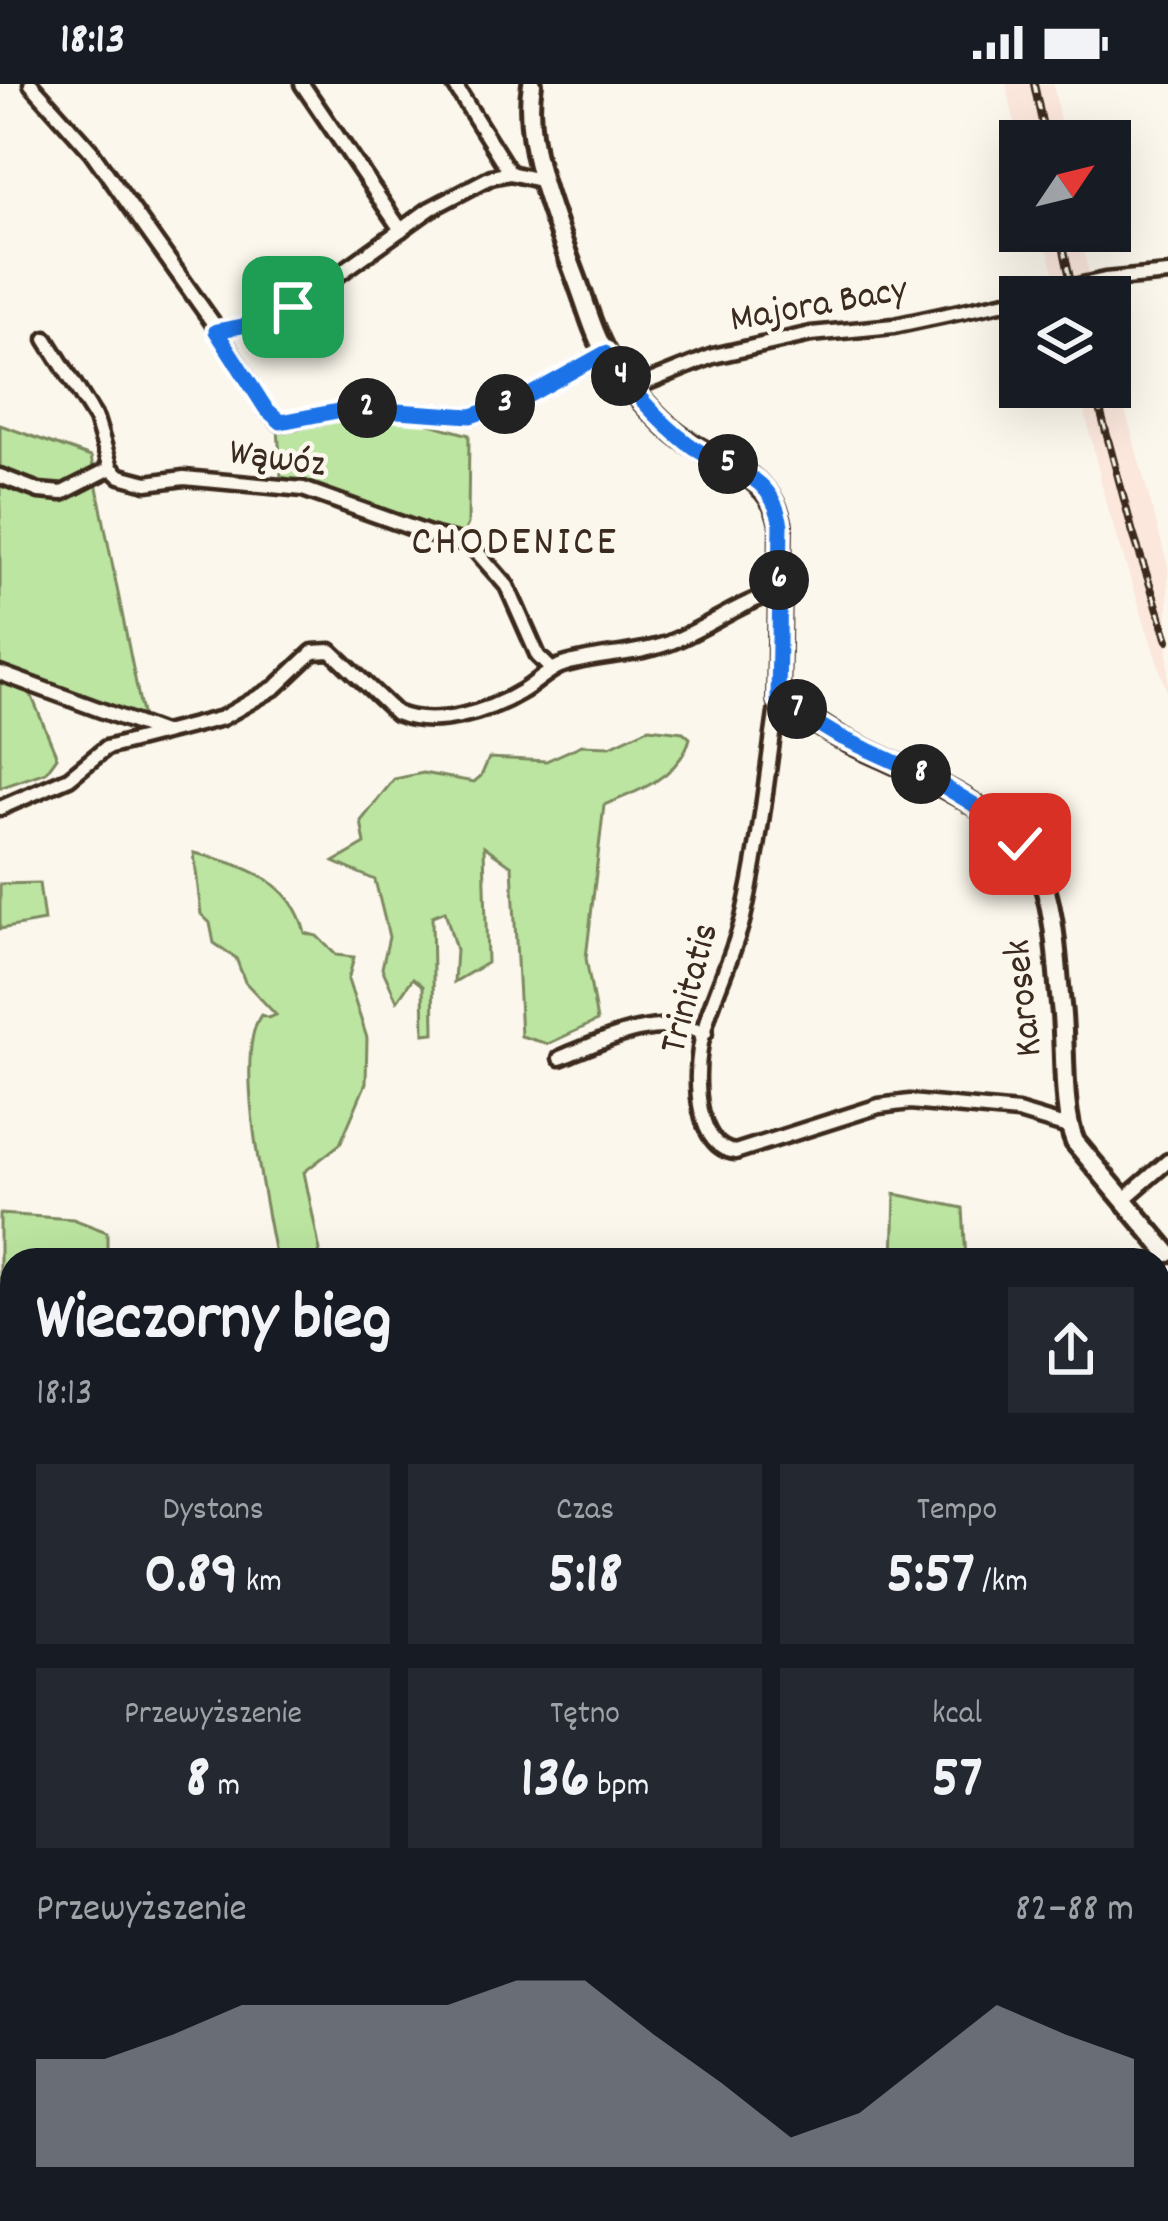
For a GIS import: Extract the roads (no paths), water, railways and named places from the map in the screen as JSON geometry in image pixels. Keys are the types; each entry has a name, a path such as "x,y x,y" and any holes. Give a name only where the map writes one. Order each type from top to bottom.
{"street":[{"path":"32,84 91,151 266,409 281,422 353,408 471,416 524,398 605,353"},
{"path":"302,84 400,230"},
{"path":"454,84 510,173"},
{"path":"532,84 530,113 543,181 605,353 633,392 686,442 754,477 774,499 781,525 778,700"},
{"path":"216,331 293,307 400,230 491,177 510,173 543,181"},
{"path":"1131,279 1168,274"},
{"name":"Majora Bacy","path":"633,392 712,356 811,334 894,326 999,304"},
{"path":"0,476 39,491 62,493 112,468 96,419 46,339"},
{"name":"Wąwóz","path":"112,468 120,476 147,483 184,478 303,489 470,544 507,586 538,656 552,670"},
{"path":"0,808 69,778 106,748 222,718 276,687 313,652 331,651 374,696 408,718 457,716 499,705 552,670 668,644 733,609 779,592"},
{"path":"0,674 164,733"},
{"name":"Trinitatis","path":"778,700 743,916 700,1049 706,1130 723,1150 735,1152 879,1106 910,1102 1018,1112 1068,1127"},
{"name":"Karosek","path":"778,700 973,804 1036,864 1050,917 1066,1048 1068,1127"},
{"path":"560,1058 636,1029 670,1026 705,1033"},
{"path":"1068,1127 1075,1142 1164,1248"},
{"path":"1123,1201 1168,1161"}],"railway":[{"path":"1034,84 1042,120"},
{"path":"1064,252 1070,276"},
{"path":"1100,408 1168,640"}],"district":[{"name":"CHODENICE","path":"515,545"}]}
